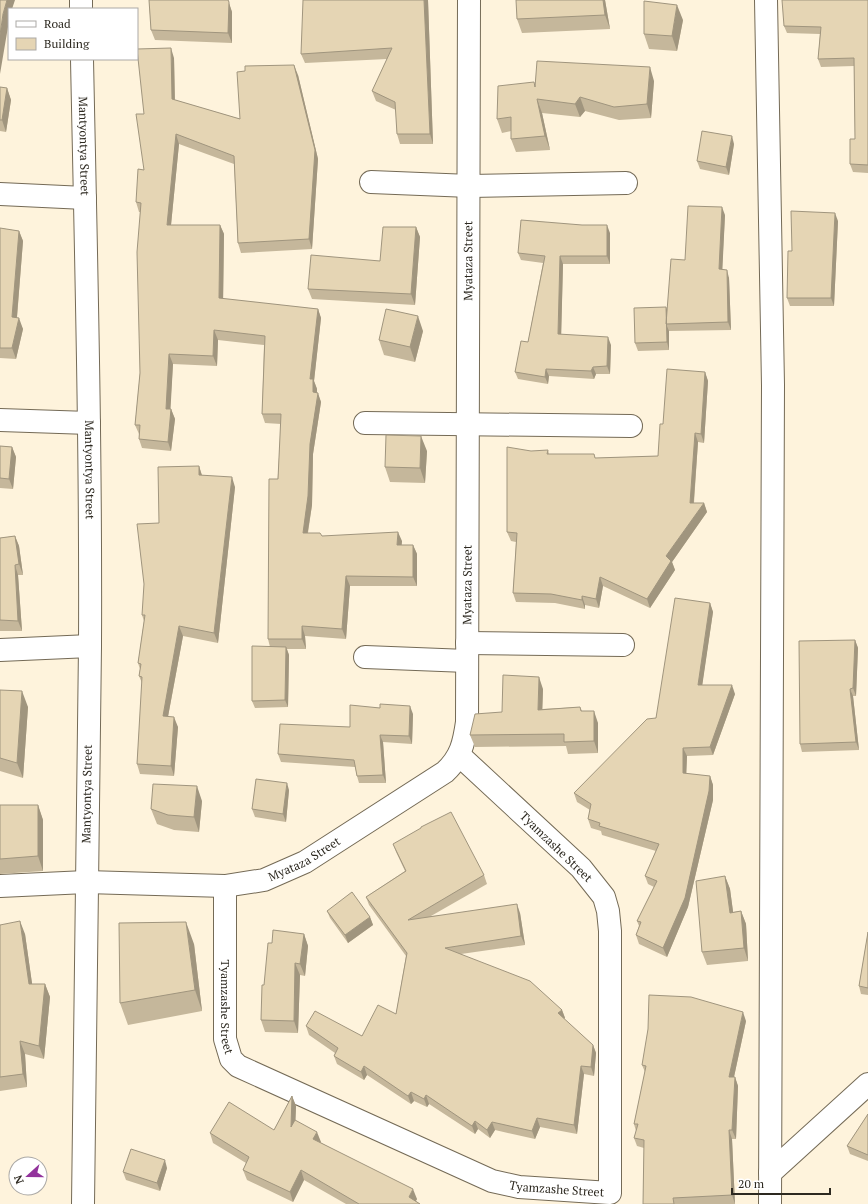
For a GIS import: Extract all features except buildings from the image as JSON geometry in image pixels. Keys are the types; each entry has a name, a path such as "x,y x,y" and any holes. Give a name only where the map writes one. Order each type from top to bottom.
{"street":[{"name":"Myataza Street","path":"0,886 86,882 225,886 264,880 305,862 445,772 459,755 464,745 467,722 470,186 468,76 469,0"},
{"path":"766,0 773,385 770,1204"},
{"name":"Mantyontya Street","path":"82,60 90,646 82,1204"},
{"path":"370,182 470,186 626,183"},
{"path":"0,194 85,198"},
{"path":"0,420 88,424"},
{"path":"366,423 631,426"},
{"path":"365,657 623,645"},
{"path":"0,650 90,646"},
{"name":"Tyamzashe Street","path":"225,886 225,1039 231,1059 238,1066 492,1181 519,1187 610,1199 610,931 608,911 604,897 581,868 459,755"},
{"path":"770,1173 868,1084"}]}
